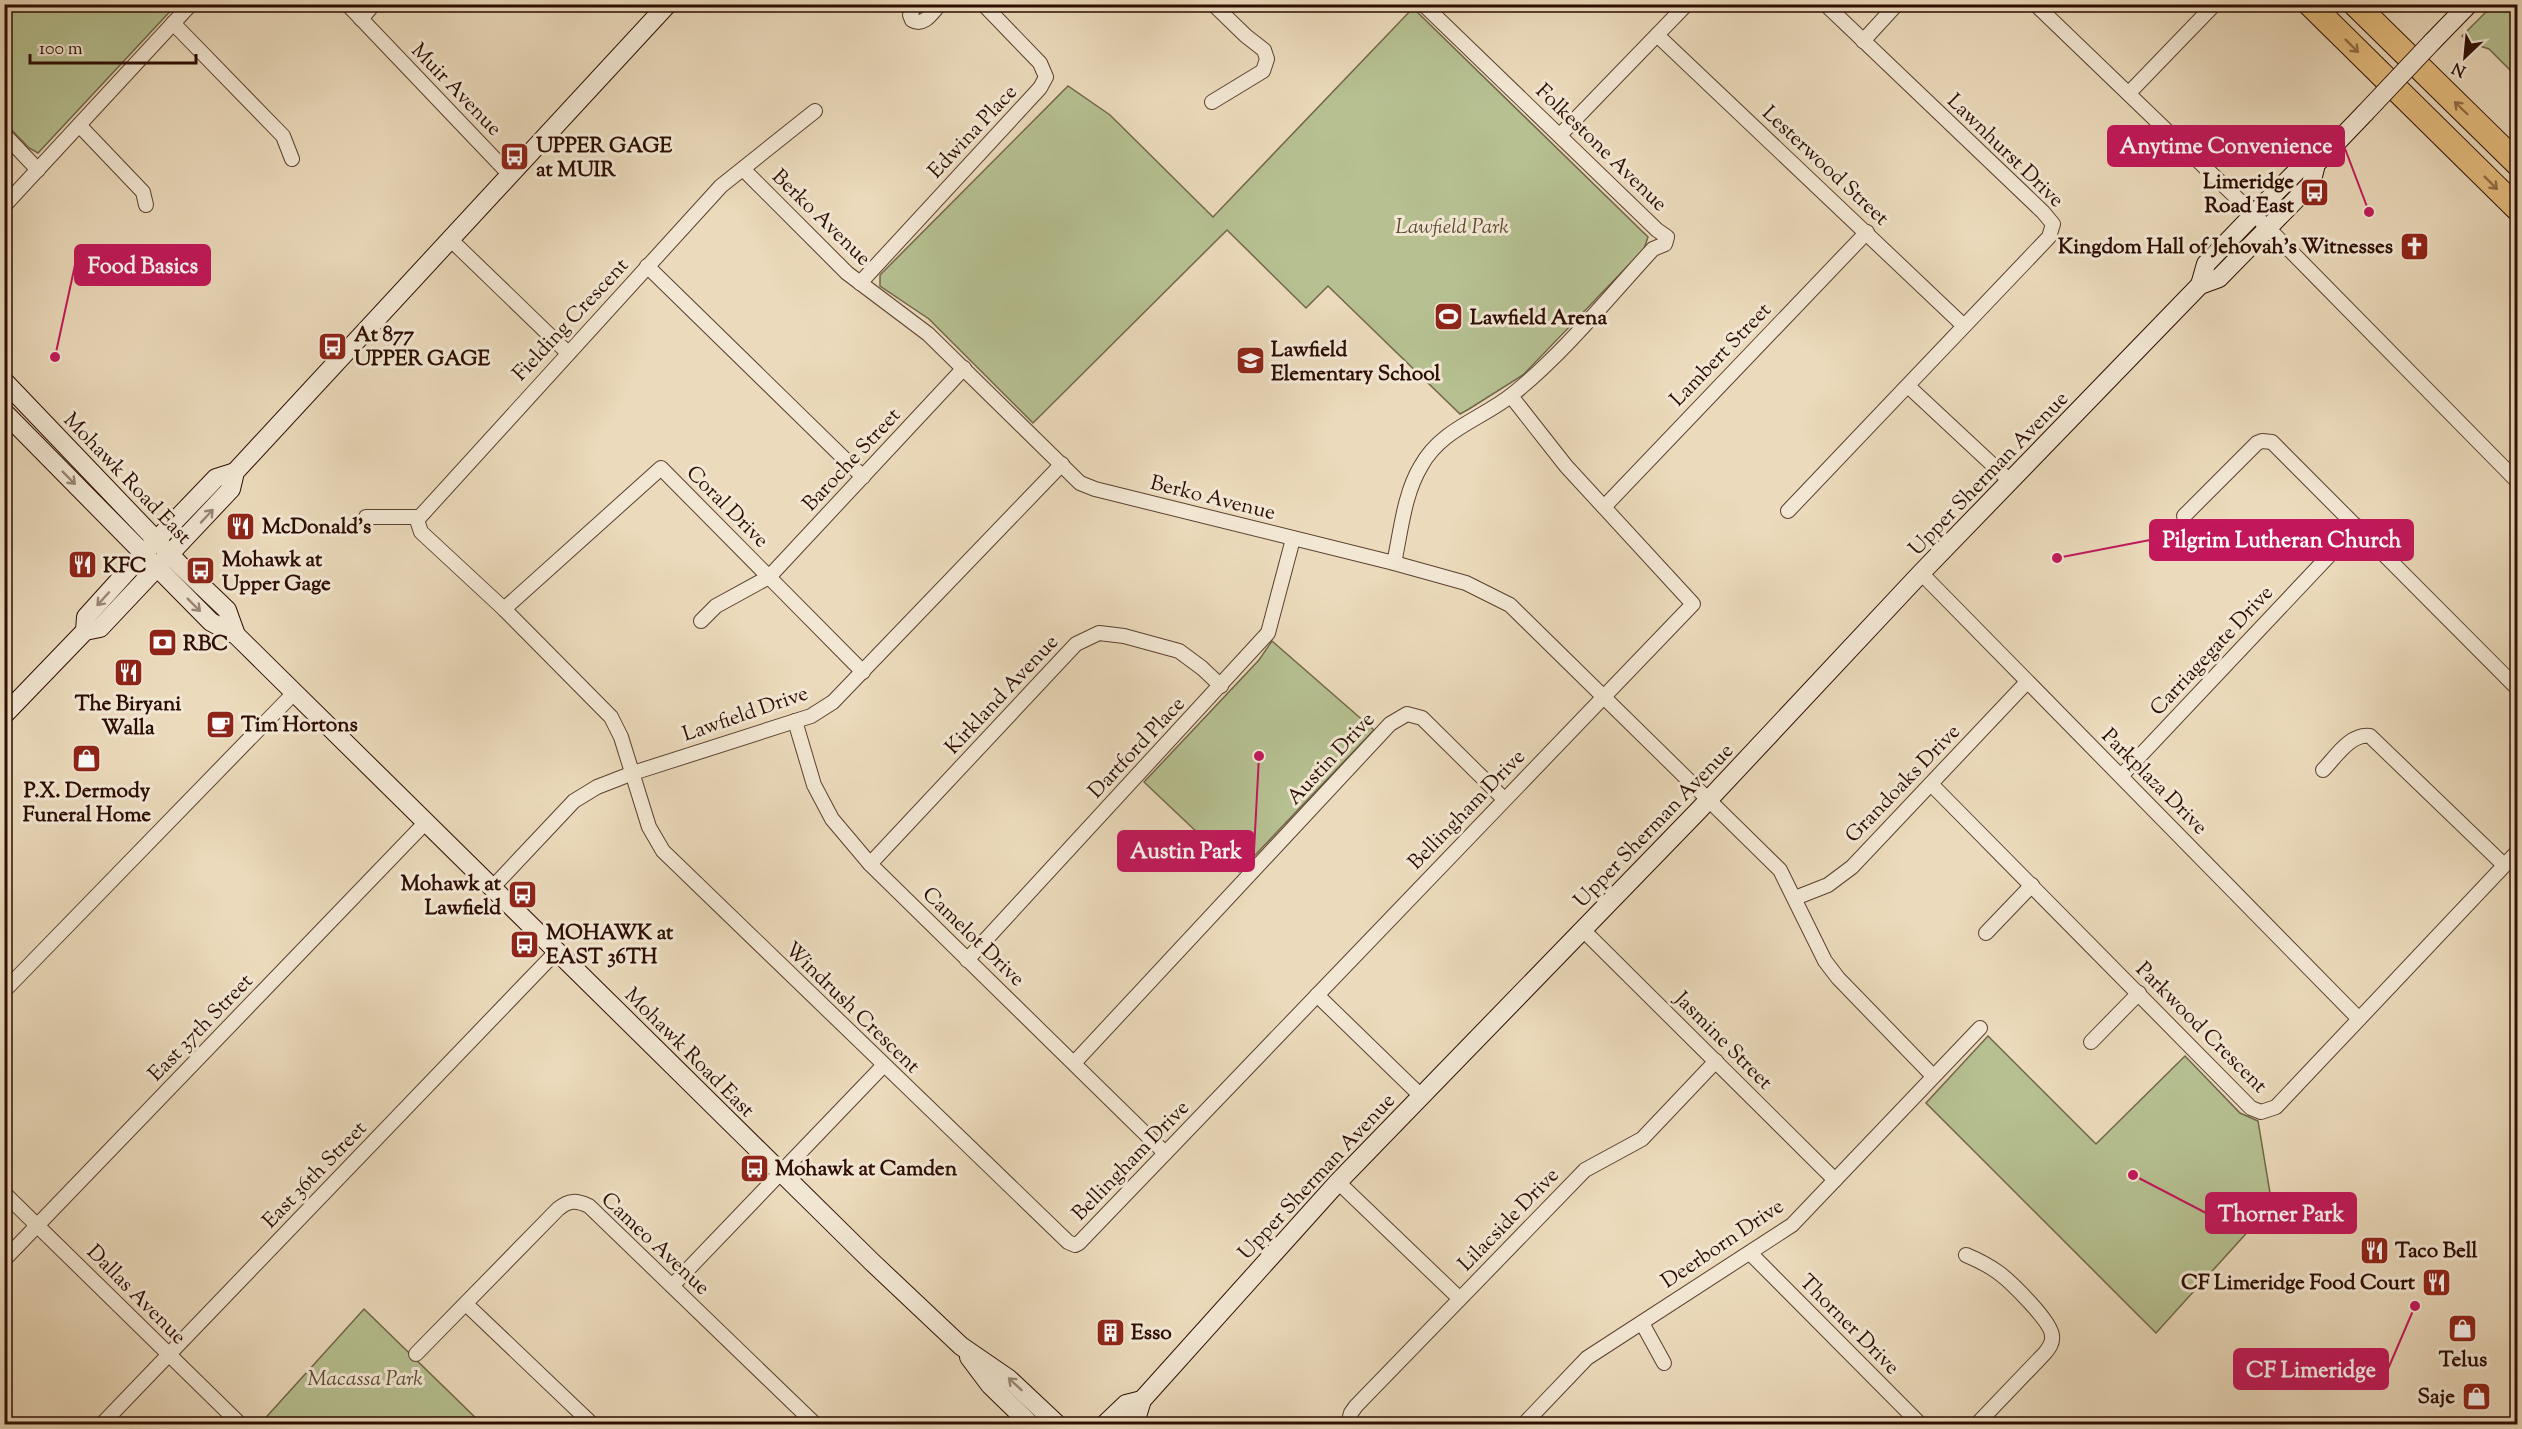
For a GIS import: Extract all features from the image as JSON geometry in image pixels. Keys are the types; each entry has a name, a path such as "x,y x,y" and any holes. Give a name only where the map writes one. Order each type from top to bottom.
{"highway":[{"path":"2310,4 2517,209"},
{"path":"2355,4 2517,164"}],"main road":[{"path":"4,716 85,631 100,628 170,555 231,489 235,472 668,4"},
{"name":"Upper Sherman Avenue","path":"1128,1425 1137,1416 1142,1400 1338,1182 1708,801 1921,573 2200,285 2219,278 2311,184 2316,164 2469,4"},
{"name":"Upper Sherman Avenue","path":"2200,285 2206,264 2300,168 2316,164"},
{"name":"Mohawk Road East","path":"4,381 12,397 226,610 236,635"},
{"name":"Mohawk Road East","path":"4,412 211,622 236,635 781,1174 961,1346 990,1385 1030,1425"},
{"path":"85,631 86,617 143,554 216,477 235,472"},
{"name":"Mohawk Road East","path":"961,1346 1009,1378 1057,1425"},
{"name":"Upper Sherman Avenue","path":"1106,1425 1126,1404 1142,1400"}],"street":[{"path":"4,206 191,4"},
{"name":"Muir Avenue","path":"347,4 511,176"},
{"path":"361,19 374,4"},
{"path":"916,4 910,15 912,20 918,23 923,22 940,4"},
{"name":"Edwina Place","path":"860,283 1040,88 1046,77 1040,63 982,4"},
{"path":"1212,102 1263,71 1267,59 1264,50 1213,4"},
{"name":"Folkestone Avenue","path":"1394,563 1411,486 1435,445 1511,396 1539,371 1653,249 1665,244 1667,237 1657,230 1424,4"},
{"path":"1560,135 1687,4"},
{"name":"Lawnhurst Drive","path":"1788,511 2049,237 2053,224 1825,4"},
{"path":"1863,41 1897,4"},
{"path":"2035,4 2254,214 2517,482"},
{"path":"2129,93 2215,4"},
{"path":"173,23 283,136 292,159"},
{"name":"Lesterwood Street","path":"1657,35 1964,326"},
{"path":"647,266 721,186 815,111"},
{"path":"79,125 143,192 146,205"},
{"path":"4,134 38,170"},
{"name":"Berko Avenue","path":"743,169 860,283 922,328 1080,483 1095,489 1466,583 1510,605 1780,870 1825,961 1838,978 1933,1076"},
{"name":"Lambert Street","path":"1604,507 1867,232"},
{"path":"451,240 568,353"},
{"name":"Fielding Crescent","path":"418,517 647,266 863,477"},
{"name":"Baroche Street","path":"701,621 716,606 769,577 964,368"},
{"path":"1908,386 2011,482"},
{"name":"Bellingham Drive","path":"1079,1243 1693,604 1566,466 1511,396"},
{"path":"2184,516 2257,443 2266,441 2279,448 2515,682"},
{"name":"Lawfield Drive","path":"492,888 574,801 597,787 633,773 811,717 833,702 1062,464"},
{"name":"Coral Drive","path":"504,609 661,468 863,672"},
{"path":"366,517 418,517 421,532 504,609 611,717 621,737 633,773"},
{"name":"Carriagegate Drive","path":"2121,776 2357,526"},
{"name":"Dartford Place","path":"967,960 1268,633 1293,539"},
{"name":"Parkplaza Drive","path":"1921,573 2359,1019"},
{"name":"Kirkland Avenue","path":"870,864 1076,644 1099,633 1124,636 1179,651 1221,686"},
{"name":"Grandoaks Drive","path":"1795,898 1828,885 1852,867 2027,682"},
{"path":"4,991 294,693"},
{"name":"Austin Drive","path":"1074,1063 1390,724 1407,714 1422,718 1504,799"},
{"name":"Camelot Drive","path":"795,721 814,785 832,819 870,864 1165,1153"},
{"path":"2323,770 2354,739 2364,735 2370,736 2504,865"},
{"name":"Windrush Crescent","path":"633,773 648,827 663,851 883,1066 1068,1242 1075,1245 1079,1243"},
{"name":"Parkwood Crescent","path":"1931,784 2251,1108 2261,1112 2276,1107 2517,851"},
{"name":"East 37th Street","path":"4,1260 426,822"},
{"path":"1986,933 2032,885"},
{"name":"Jasmine Street","path":"1583,930 1835,1180"},
{"name":"East 36th Street","path":"102,1425 556,952"},
{"path":"2091,1042 2139,993"},
{"path":"1317,995 1422,1097"},
{"name":"Deerborn Drive","path":"1527,1423 1587,1358 1791,1226 1980,1028"},
{"name":"Lilacside Drive","path":"1348,1425 1351,1413 1356,1406 1585,1170 1642,1139 1716,1061"},
{"path":"672,1286 883,1066"},
{"path":"1338,1182 1459,1298"},
{"name":"Dallas Avenue","path":"4,1193 240,1425"},
{"name":"Cameo Avenue","path":"416,1354 567,1202 578,1201 589,1206 815,1425"},
{"name":"Thorner Drive","path":"1750,1253 1920,1425"},
{"path":"1966,1255 2001,1274 2049,1325 2052,1334 2052,1343 2045,1353 1977,1425"},
{"path":"466,1304 592,1425"},
{"path":"1642,1323 1664,1363"}],"green space":[{"path":"4,5 176,5 38,153 29,148 5,123"},
{"path":"2493,5 2517,5 2517,77 2489,49 2468,42 2462,36"},
{"name":"Lawfield Park","path":"1413,8 1648,237 1644,249 1523,375 1460,414 1328,286 1306,308 1227,230 1033,423 929,319 880,286 880,275 1068,86 1110,115 1213,217"},
{"path":"1272,641 1374,730 1239,872 1144,782 1259,660"},
{"path":"1988,1036 2096,1144 2185,1056 2240,1113 2258,1121 2272,1205 2156,1333 1926,1103"},
{"name":"Macassa Park","path":"364,1309 482,1424 260,1424"}],"place":[{"name":"UPPER GAGE at MUIR","path":"515,157"},
{"name":"Limeridge Road East","path":"2315,193"},
{"name":"Anytime Convenience","path":"2369,212"},
{"name":"Kingdom Hall of Jehovah's Witnesses","path":"2414,246"},
{"name":"Lawfield Arena","path":"1449,317"},
{"name":"At 877 UPPER GAGE","path":"333,346"},
{"name":"Food Basics","path":"55,357"},
{"name":"Lawfield Elementary School","path":"1250,361"},
{"name":"McDonald's","path":"241,526"},
{"name":"Pilgrim Lutheran Church","path":"2057,558"},
{"name":"KFC","path":"82,565"},
{"name":"Mohawk at Upper Gage","path":"201,571"},
{"name":"RBC","path":"162,643"},
{"name":"The Biryani Walla","path":"128,672"},
{"name":"Tim Hortons","path":"220,724"},
{"name":"Austin Park","path":"1259,756"},
{"name":"P.X. Dermody Funeral Home","path":"87,759"},
{"name":"Mohawk at Lawfield","path":"522,895"},
{"name":"MOHAWK at EAST 36TH","path":"525,944"},
{"name":"Mohawk at Camden","path":"754,1168"},
{"name":"Thorner Park","path":"2133,1175"},
{"name":"Taco Bell","path":"2374,1250"},
{"name":"CF Limeridge Food Court","path":"2436,1282"},
{"name":"CF Limeridge","path":"2415,1306"},
{"name":"Telus","path":"2463,1328"},
{"name":"Esso","path":"1110,1332"},
{"name":"Saje","path":"2476,1396"}]}
